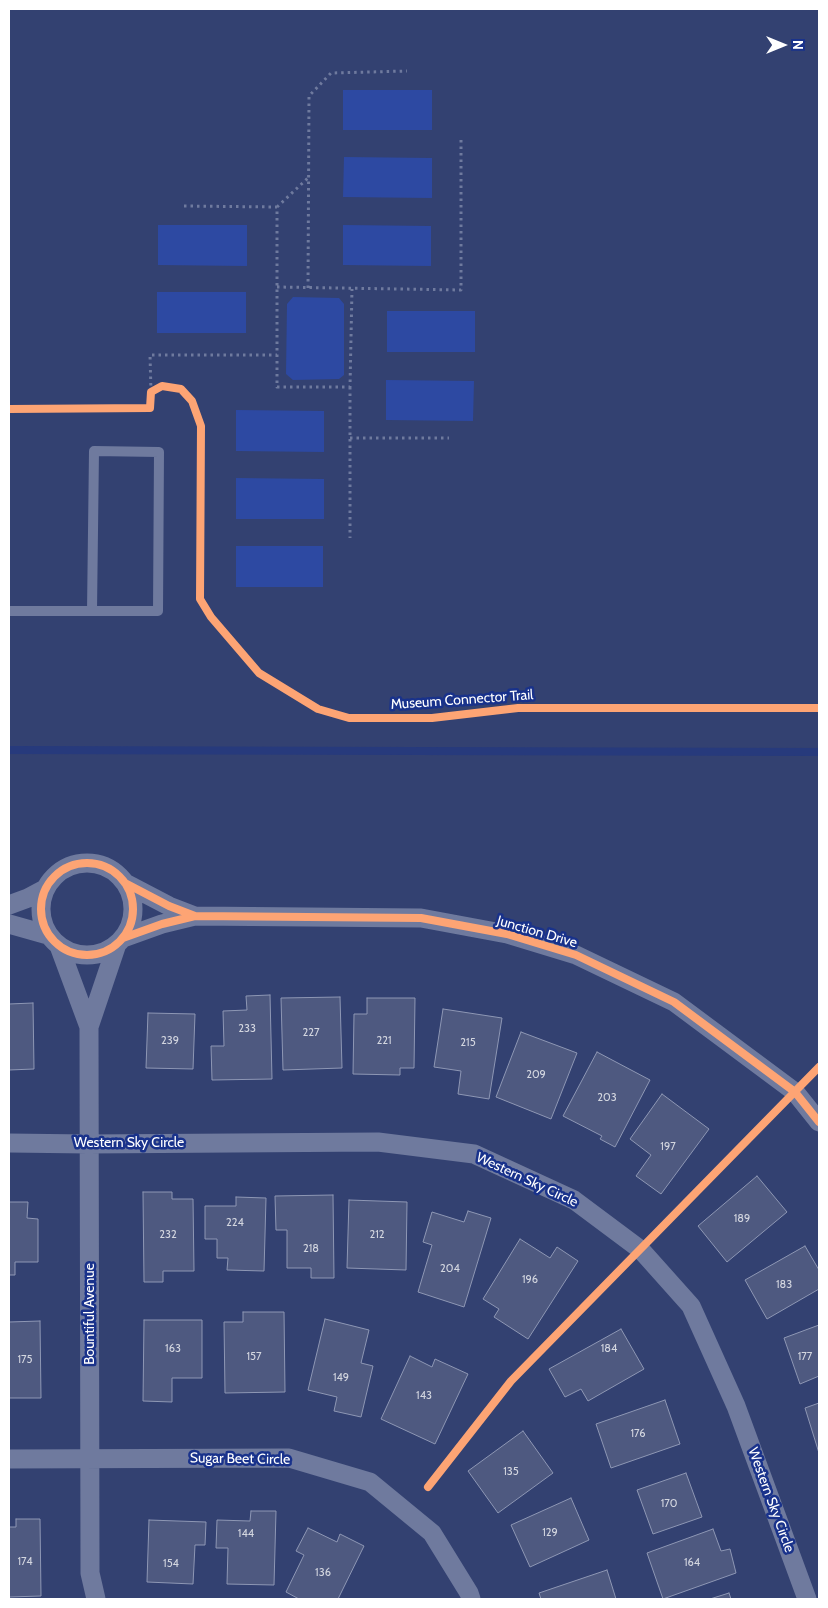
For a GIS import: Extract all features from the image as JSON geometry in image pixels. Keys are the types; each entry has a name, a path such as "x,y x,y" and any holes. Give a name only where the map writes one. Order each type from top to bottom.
{"street":[{"path":"9,924 54,940 72,953 88,956 103,952 120,941 130,925 133,911 132,897 125,883 114,872 100,864 84,863 68,866 54,876 45,889 41,904 42,920 54,940"},
{"name":"Junction Drive","path":"125,883 169,906 195,916"},
{"path":"9,905 45,889"},
{"name":"Junction Drive","path":"120,941 172,921 195,916 421,918 507,934 576,955 674,1002 795,1092 819,1122"},
{"name":"Bountiful Avenue","path":"54,940 89,1027"},
{"name":"Bountiful Avenue","path":"96,1599 90,1574 89,1027 120,941"},
{"name":"Western Sky Circle","path":"9,1143 378,1142 474,1154 574,1200 641,1250 691,1306 736,1406 807,1599"},
{"name":"Sugar Beet Circle","path":"9,1459 289,1458 370,1482 432,1533 471,1599"}],"lane":[{"path":"9,611 92,611 158,611 159,452 94,451 92,611"}],"path":[{"path":"308,288 309,96 331,73 407,71"},
{"path":"277,287 461,290 462,139"},
{"path":"184,206 277,207 309,177"},
{"path":"277,207 278,387 350,387"},
{"path":"350,538 352,289"},
{"path":"148,396 150,355 278,355"},
{"path":"148,396 162,386"},
{"path":"350,438 449,438"}],"shaded area":[{"path":"343,90 432,90 432,130 343,130"},
{"path":"344,157 432,158 432,198 343,197"},
{"path":"158,225 247,225 247,266 158,265"},
{"path":"343,225 431,226 431,266 343,265"},
{"path":"157,292 246,292 246,333 157,333"},
{"path":"293,297 339,298 344,304 344,375 339,379 293,380 286,374 287,304"},
{"path":"387,311 475,311 475,352 387,352"},
{"path":"386,380 474,381 473,421 386,420"},
{"path":"236,410 324,411 324,452 236,451"},
{"path":"236,478 324,479 324,519 236,519"},
{"path":"236,546 323,546 323,587 236,587"}],"building":[{"path":"270,995 272,1079 212,1080 211,1046 224,1046 223,1011 247,1010 246,996"},
{"path":"340,997 342,1068 283,1070 281,998"},
{"path":"367,998 415,998 414,1068 400,1068 400,1075 353,1074 354,1014 367,1014"},
{"path":"33,1003 34,1069 9,1070 9,1004"},
{"path":"443,1009 502,1018 489,1099 458,1094 461,1071 434,1067"},
{"path":"148,1013 195,1014 193,1069 146,1068"},
{"path":"521,1032 577,1053 551,1119 496,1097"},
{"path":"597,1052 650,1080 615,1147 600,1139 602,1136 563,1116"},
{"path":"662,1094 709,1129 661,1194 636,1176 651,1155 630,1139"},
{"path":"757,1176 787,1212 727,1262 698,1226"},
{"path":"143,1192 172,1192 172,1199 193,1199 194,1271 163,1271 163,1282 144,1282"},
{"path":"333,1195 334,1278 311,1278 311,1268 287,1268 287,1230 276,1230 275,1196"},
{"path":"236,1197 266,1198 264,1271 227,1270 228,1258 217,1258 217,1239 205,1239 205,1206 236,1206"},
{"path":"349,1200 407,1202 406,1270 347,1268"},
{"path":"9,1202 28,1202 27,1218 38,1219 38,1262 15,1262 15,1275 9,1275"},
{"path":"468,1211 491,1218 464,1307 418,1292 432,1245 423,1242 432,1212 464,1222"},
{"path":"520,1239 550,1258 557,1247 578,1261 528,1339 494,1317 499,1309 483,1299"},
{"path":"805,1246 819,1270 819,1289 767,1319 745,1280"},
{"path":"243,1312 284,1312 285,1392 225,1393 224,1322 243,1322"},
{"path":"325,1319 369,1330 361,1363 373,1366 361,1417 334,1411 337,1397 308,1390"},
{"path":"144,1320 202,1320 202,1378 172,1378 172,1402 143,1401"},
{"path":"40,1321 41,1398 9,1398 9,1322"},
{"path":"819,1325 819,1376 800,1384 784,1338"},
{"path":"621,1329 644,1369 588,1401 581,1389 565,1397 549,1369"},
{"path":"410,1356 432,1367 435,1359 468,1374 435,1444 381,1419"},
{"path":"665,1400 680,1444 611,1468 596,1424"},
{"path":"819,1403 819,1453 805,1408"},
{"path":"523,1431 553,1473 498,1513 468,1471"},
{"path":"686,1473 702,1517 653,1534 637,1490"},
{"path":"571,1498 589,1540 530,1567 511,1525"},
{"path":"251,1511 276,1511 274,1585 227,1584 228,1548 216,1548 217,1520 250,1521"},
{"path":"16,1519 40,1519 41,1596 9,1597 9,1527 16,1527"},
{"path":"149,1520 206,1522 205,1545 195,1545 193,1584 147,1582"},
{"path":"308,1528 337,1542 340,1534 364,1546 338,1599 299,1599 286,1592 304,1555 296,1551"},
{"path":"713,1529 721,1551 730,1549 736,1573 663,1599 647,1553"},
{"path":"607,1570 616,1599 541,1599 539,1593"},
{"path":"729,1593 731,1599 710,1599"}],"waterway":[{"path":"9,750 819,752"}],"cycle path":[{"name":"Museum Connector Trail","path":"9,409 150,408 151,392 162,386 181,389 192,401 201,426 200,599 211,617 259,673 318,709 349,718 432,718 518,708 819,708"},
{"path":"87,863 105,867 120,876 129,891 133,909 129,927 120,942 105,951 87,955 69,951 54,942 45,927 41,909 45,891 54,876 69,867 87,863"},
{"path":"125,883 169,906 195,916"},
{"path":"123,938 162,924 195,916 421,918 507,934 576,955 674,1002 795,1092 819,1122"},
{"path":"428,1487 511,1381 819,1067"}]}
